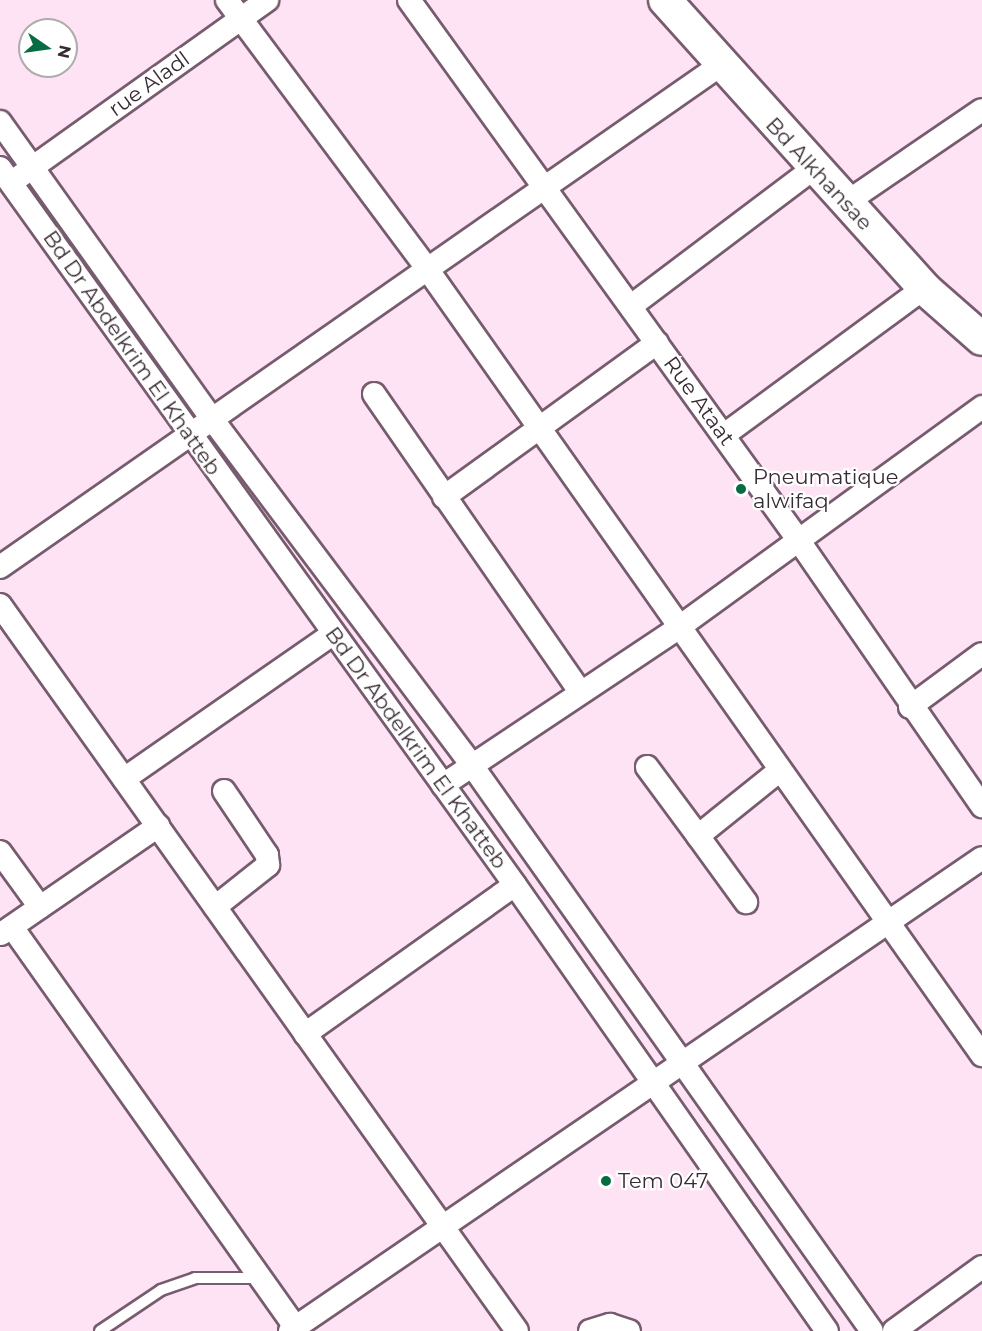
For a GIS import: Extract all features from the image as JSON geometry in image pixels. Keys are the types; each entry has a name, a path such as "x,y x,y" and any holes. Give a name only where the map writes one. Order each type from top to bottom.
{"main road":[{"name":"Bd Alkhansae","path":"665,0 719,66 924,288 982,339"}],"street":[{"path":"227,0 428,270 678,628 982,1055"},
{"name":"rue Aladl","path":"4,180 32,168 267,0"},
{"name":"Rue Ataat","path":"408,0 546,186 724,435 797,538 910,707 982,806"},
{"path":"0,567 215,423 546,186 719,66"},
{"path":"847,202 982,110"},
{"path":"0,122 215,423 471,764 873,1331"},
{"path":"631,306 813,169"},
{"name":"Bd Dr Abdelkrim El Khatteb","path":"4,180 515,885 827,1331"},
{"path":"724,435 924,288"},
{"path":"444,497 657,343"},
{"path":"374,394 580,692"},
{"path":"443,785 471,764 678,628 797,538 982,407"},
{"path":"0,605 517,1331"},
{"path":"124,779 333,634"},
{"path":"910,707 982,654"},
{"path":"647,767 746,902"},
{"path":"699,836 780,770"},
{"path":"215,907 268,865 267,855 224,791"},
{"path":"158,826 6,931 260,1278 293,1329 441,1226 655,1085 682,1063 982,858"},
{"path":"0,852 40,907"},
{"path":"305,1035 515,885"},
{"path":"894,1331 980,1273"},
{"path":"590,1331 610,1325 629,1331"}],"lane":[{"path":"100,1331 160,1290 195,1278 260,1278"}],"place":[{"name":"Pneumatique alwifaq","path":"741,489"},
{"name":"Tem 047","path":"606,1181"}]}
